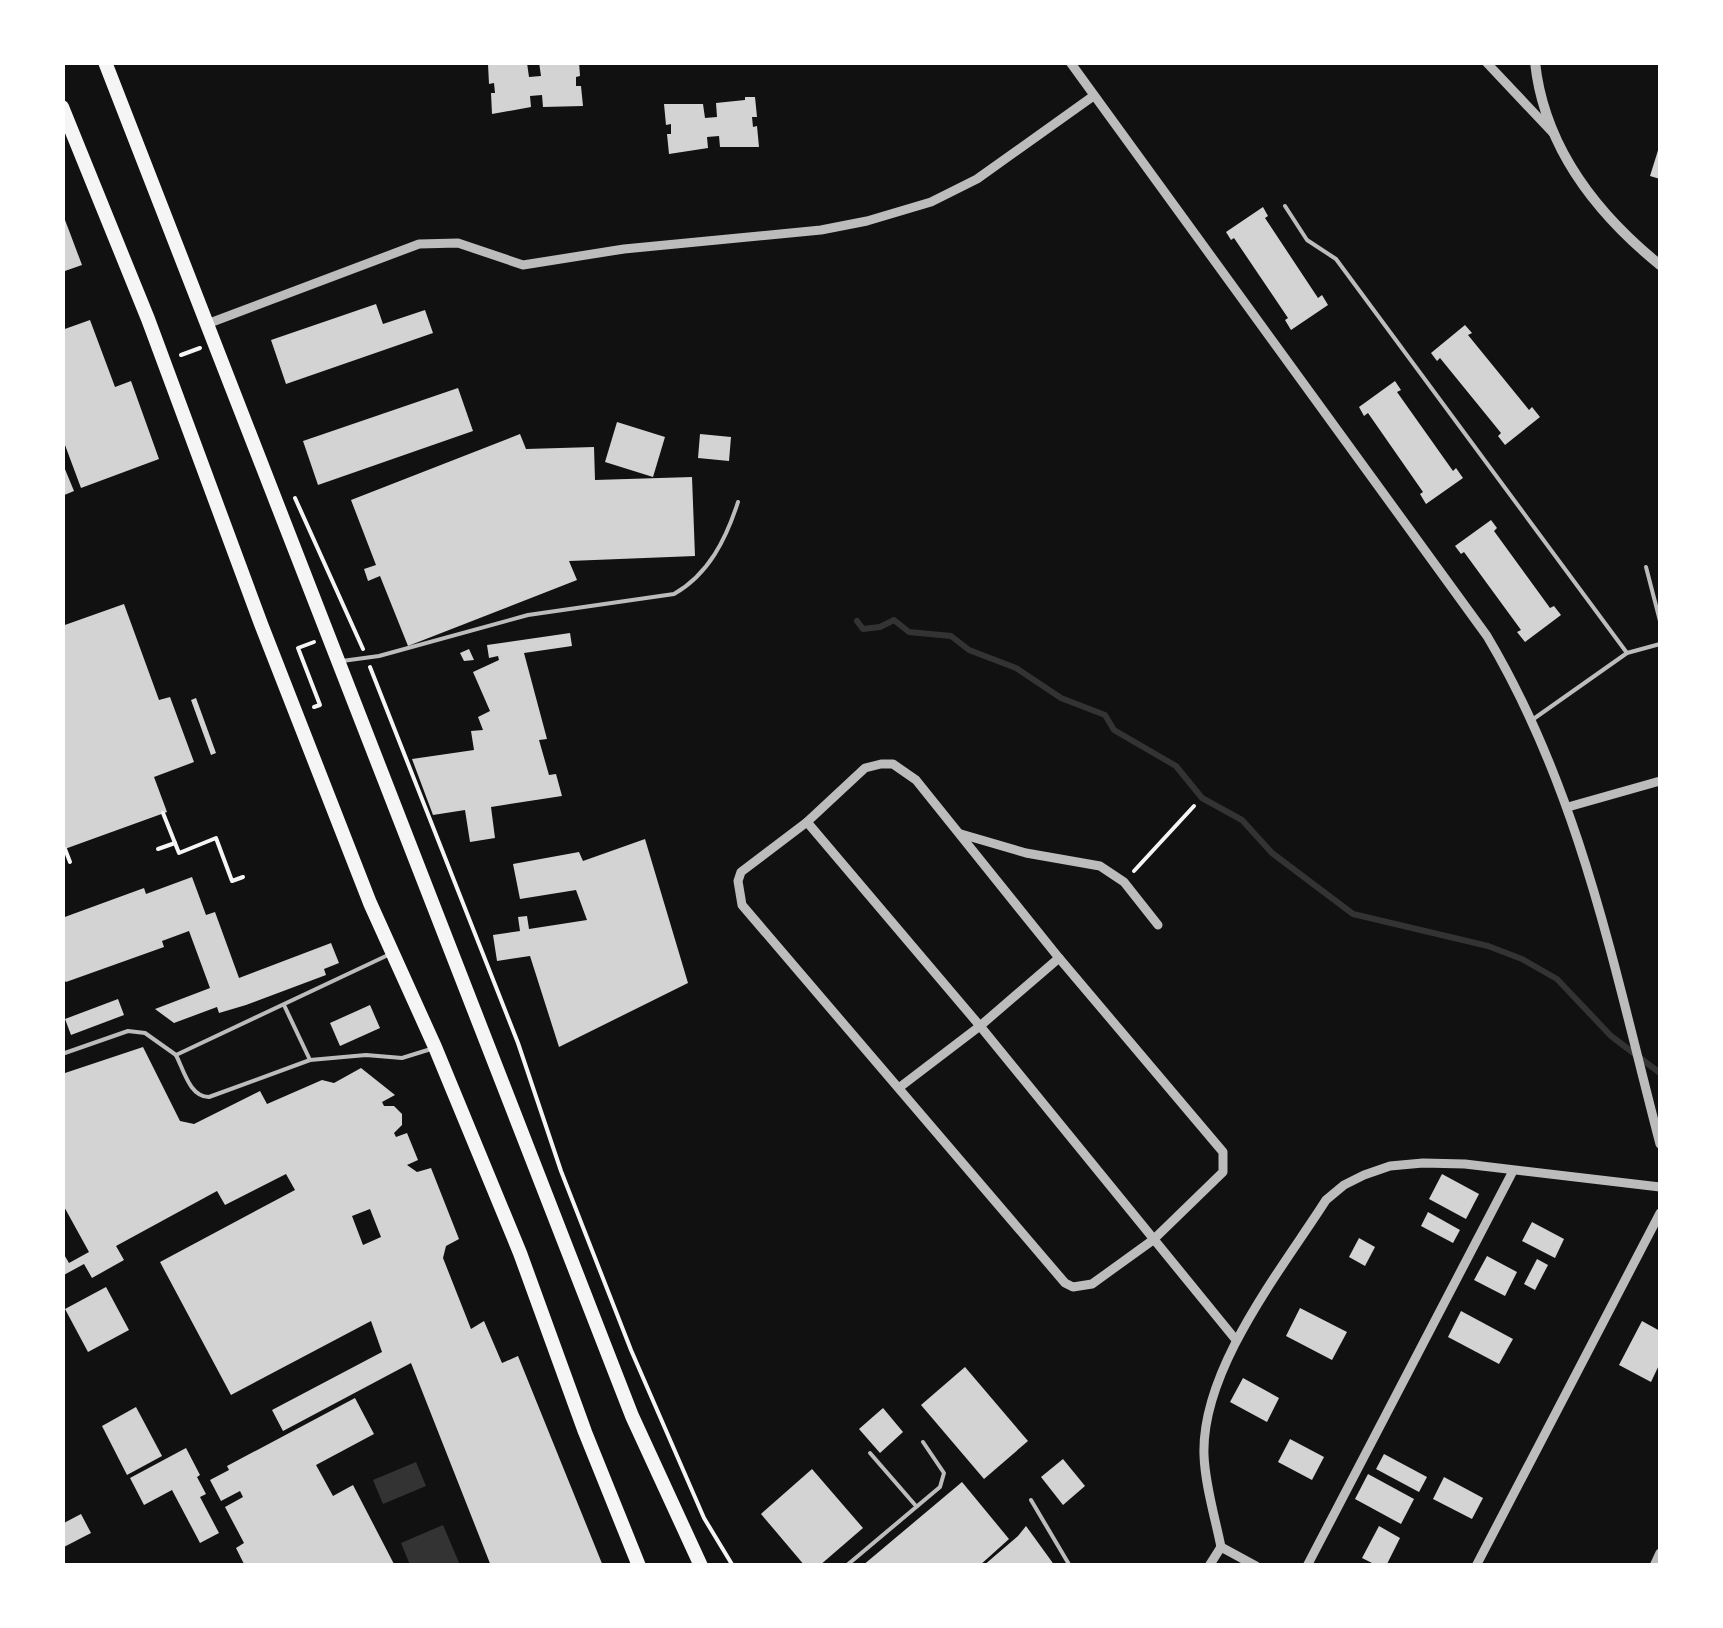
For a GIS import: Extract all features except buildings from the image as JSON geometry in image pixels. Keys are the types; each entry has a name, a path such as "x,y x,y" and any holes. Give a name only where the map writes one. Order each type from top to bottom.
{"main road":[{"path":"105,62 632,1416 701,1566"},
{"path":"62,106 148,319 295,714 391,954 436,1047 520,1253 584,1432 639,1566"}],"street":[{"path":"1070,62 1487,636 1532,720 1568,807 1593,886 1660,1144"},
{"path":"1486,62 1554,135"},
{"path":"1535,62 1544,108 1570,166 1600,208 1660,266"},
{"path":"207,324 419,244 458,244 523,266 624,249 821,230 867,221 931,202 976,178 1092,97"},
{"path":"893,764 916,780 1223,1152 1223,1172 1153,1240 1092,1284 1073,1288 1065,1283 742,905 738,881 741,872 807,822 865,768 893,764"},
{"path":"1568,807 1660,781"},
{"path":"807,822 980,1026 1236,1340"},
{"path":"961,834 1026,853 1086,861 1124,882 1158,924"},
{"path":"900,1087 1060,958"},
{"path":"1209,1566 1221,1546 1204,1454 1210,1412 1236,1340 1326,1200 1344,1184 1390,1166 1423,1163 1660,1188"},
{"path":"1307,1566 1513,1171"},
{"path":"1476,1566 1660,1214"},
{"path":"1221,1546 1256,1566"},
{"path":"1654,1566 1660,1554"}],"lane":[{"path":"1286,206 1307,240 1336,259 1628,653"},
{"path":"338,662 367,658 528,615 674,594 705,570 729,530 738,502"},
{"path":"1646,566 1660,620"},
{"path":"1532,720 1628,653 1660,644"},
{"path":"176,1055 391,954"},
{"path":"284,1004 310,1060"},
{"path":"62,1054 128,1030 145,1034 176,1055 194,1092 209,1097 310,1060 332,1056 402,1058 436,1047"},
{"path":"846,1566 940,1487 944,1479 923,1442"},
{"path":"870,1453 916,1506"},
{"path":"1031,1500 1070,1566"}],"path":[{"path":"176,342 182,356 214,342"},
{"path":"295,498 367,658 518,1044 561,1171 631,1350 704,1518 732,1566"},
{"path":"295,714 320,705 298,648 328,637"},
{"path":"1124,882 1194,806"},
{"path":"164,813 178,853 216,838 232,880 243,876"},
{"path":"158,849 175,843"},
{"path":"65,850 70,862"}],"shaded area":[{"path":"416,1462 426,1486 383,1504 373,1480"},
{"path":"443,1525 460,1565 410,1565 401,1543"}],"waterway":[{"path":"857,621 863,629 894,620 909,632 951,636 969,650 1016,668 1061,698 1105,715 1114,730 1176,766 1202,798 1242,820 1272,853 1353,914 1488,946 1522,959 1557,979 1611,1036 1660,1073"}]}
